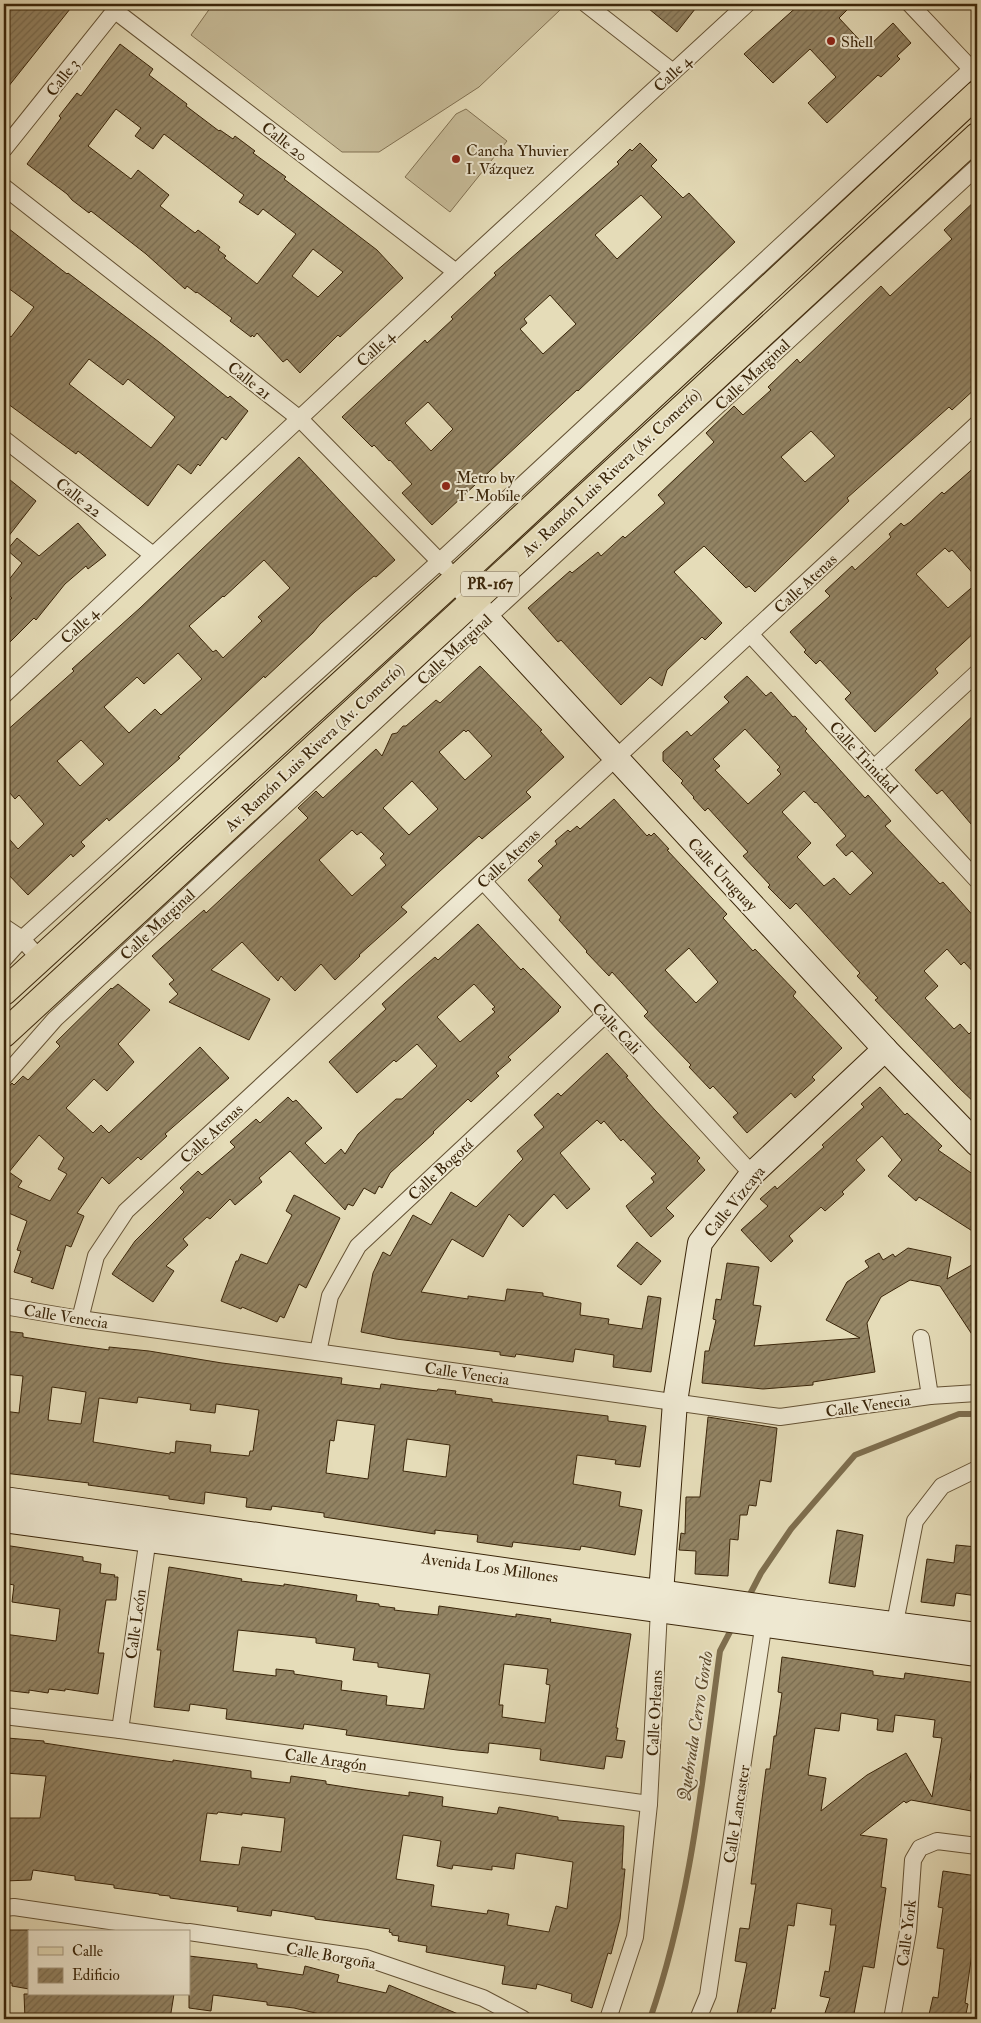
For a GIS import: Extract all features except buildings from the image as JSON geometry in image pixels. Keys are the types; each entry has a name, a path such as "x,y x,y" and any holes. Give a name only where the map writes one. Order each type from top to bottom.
{"main road":[{"name":"Av. Ramón Luis Rivera (Av. Comerío)","path":"4,992 40,960 448,570 977,94"},
{"name":"Av. Ramón Luis Rivera (Av. Comerío)","path":"4,1034 480,609 977,136"}],"street":[{"path":"586,4 673,72"},
{"name":"Calle 4","path":"4,694 456,272 747,4"},
{"path":"4,959 22,939 448,570 975,69 910,4"},
{"name":"Calle 3","path":"4,150 117,7"},
{"name":"Calle 20","path":"117,7 456,272"},
{"name":"Calle Marginal","path":"4,1077 55,1019 480,609 977,167"},
{"name":"Calle 21","path":"4,187 300,419 448,570 480,609"},
{"name":"Calle Atenas","path":"80,1319 96,1256 126,1212 977,424"},
{"name":"Calle 22","path":"4,439 153,555"},
{"name":"Calle Uruguay","path":"480,609 885,1049 977,1144"},
{"name":"Calle Trinidad","path":"750,634 977,880"},
{"path":"874,768 977,673"},
{"name":"Calle Cali","path":"483,881 752,1174"},
{"path":"4,927 22,939 40,960"},
{"name":"Calle Bogotá","path":"318,1352 330,1296 358,1246 605,1014"},
{"name":"Calle Vizcaya","path":"675,1402 700,1243 752,1174 885,1049"},
{"name":"Calle Venecia","path":"4,1306 80,1319 780,1417 930,1396 977,1392"},
{"name":"Calle Venecia","path":"921,1338 930,1396"},
{"name":"Calle Orleans","path":"608,2019 635,1937 649,1804 660,1601 675,1402"},
{"path":"893,1634 915,1521 942,1486 977,1469"},
{"name":"Avenida Los Millones","path":"4,1499 149,1530"},
{"name":"Avenida Los Millones","path":"4,1520 149,1530 893,1634 977,1654"},
{"name":"Calle León","path":"120,1730 149,1530"},
{"name":"Calle Lancaster","path":"698,2019 708,1995 765,1616"},
{"name":"Avenida Los Millones","path":"893,1634 977,1635"},
{"name":"Calle Aragón","path":"4,1716 120,1730 649,1804"},
{"name":"Calle York","path":"892,2019 908,1931 913,1860 920,1848 937,1841 977,1846"},
{"name":"Calle Borgoña","path":"4,1908 14,1907 173,1930"},
{"name":"Calle Borgoña","path":"190,1932 366,1958 483,1998 523,2019"}],"shaded area":[{"path":"213,4 551,4 560,10 479,87 379,152 342,152 191,35"},
{"name":"Cancha Yhuvier I. Vázquez","path":"466,109 507,141 450,212 405,177 456,114"}],"waterway":[{"name":"Quebrada Cerro Gordo","path":"747,1600 761,1573 791,1529 855,1455 959,1414 977,1414"},
{"name":"Quebrada Cerro Gordo","path":"650,2019 676,1929 686,1883 701,1791 720,1651 733,1626"}],"place":[{"name":"Shell","path":"831,41"},
{"name":"Cancha Yhuvier I. Vázquez","path":"456,159"},
{"name":"Metro by T-Mobile","path":"446,486"}]}
